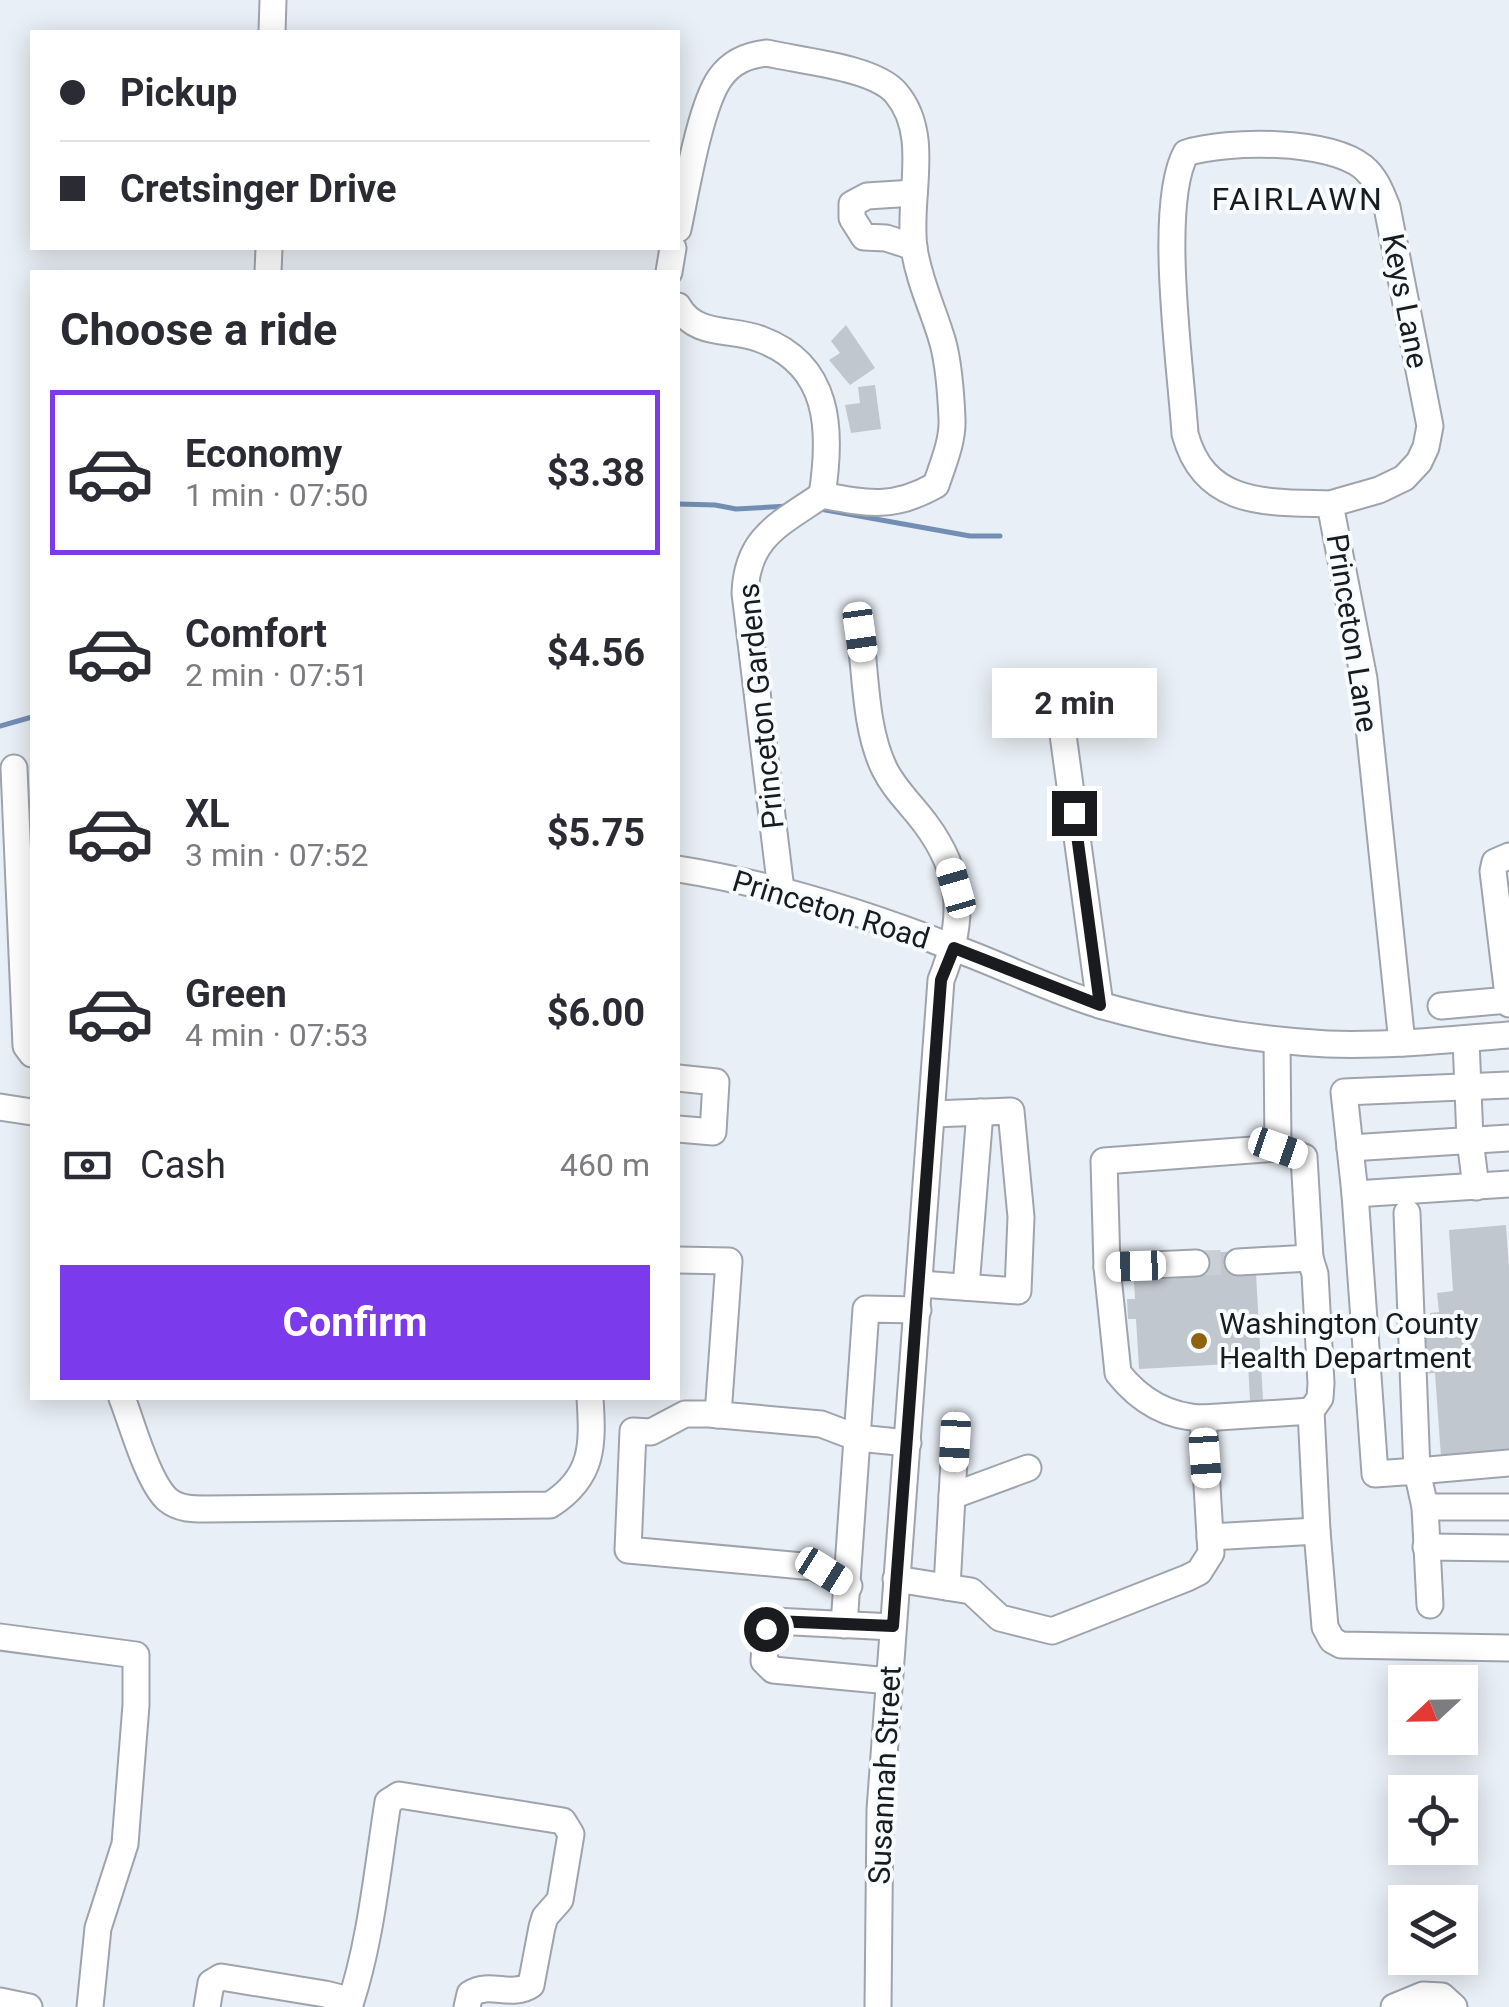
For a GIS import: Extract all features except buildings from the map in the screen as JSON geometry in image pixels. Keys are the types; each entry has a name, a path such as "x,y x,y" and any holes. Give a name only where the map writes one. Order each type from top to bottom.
{"street":[{"path":"272,30 273,0"},
{"path":"680,221 708,104 719,79 731,65 748,55 767,53 877,77 896,92 914,127 914,247 925,296 944,345 952,422 936,485 913,498 882,504 822,495 826,474 823,400 813,376 760,338 696,324 680,310"},
{"name":"Keys Lane","path":"1186,153 1205,147 1264,144 1318,150 1344,155 1364,168 1378,184 1387,208 1430,426 1419,462 1404,478 1379,490 1330,504"},
{"name":"Princeton Lane","path":"1186,153 1176,171 1171,230 1186,434 1191,455 1220,488 1249,498 1330,504 1364,679 1402,1043"},
{"path":"914,193 867,196 852,204 850,211 858,234 864,238 886,238 914,247"},
{"name":"Princeton Gardens","path":"780,890 745,594 746,570 751,554 779,525 822,495"},
{"name":"Susannah Street","path":"860,632 876,748 900,796 924,821 949,863 959,912 954,948 941,980 896,1579 880,1810 878,2007"},
{"path":"1058,698 1100,1005"},
{"path":"16,768 26,1046 30,1051"},
{"path":"1441,1006 1509,1002 1493,871 1495,862 1509,856"},
{"name":"Princeton Road","path":"680,869 780,890 861,913 1100,1005 1217,1031 1277,1041 1402,1043 1509,1036"},
{"path":"1466,1038 1476,1187"},
{"path":"1277,1041 1278,1148"},
{"path":"680,1078 716,1082 712,1132 680,1129"},
{"path":"1509,1085 1344,1092 1375,1474 1509,1463"},
{"path":"0,1108 30,1112"},
{"path":"920,1284 1018,1292 1021,1217 1011,1111 932,1114"},
{"path":"966,1287 980,1112"},
{"path":"1350,1148 1509,1138"},
{"path":"1311,1410 1179,1418 1165,1413 1118,1374 1106,1267 1104,1162 1278,1148 1304,1157 1310,1258 1316,1274 1321,1384 1320,1398 1311,1410 1324,1627 1340,1645 1509,1648"},
{"path":"1354,1194 1509,1184"},
{"path":"1407,1213 1416,1472 1424,1507 1430,1605"},
{"path":"1238,1262 1310,1258"},
{"path":"680,1260 729,1261 718,1415"},
{"path":"1106,1267 1196,1263"},
{"path":"844,1625 866,1309 918,1310"},
{"path":"123,1400 159,1491 171,1503 206,1509 550,1505 566,1495 588,1464 590,1400"},
{"path":"849,1586 814,1566 628,1550 634,1431 651,1432 670,1409 685,1414 821,1424 858,1438 908,1443"},
{"path":"896,1579 971,1591 1000,1618 1052,1631 1198,1572 1211,1553 1202,1418"},
{"path":"947,1587 955,1442"},
{"path":"952,1496 1028,1468"},
{"path":"1424,1507 1509,1506"},
{"path":"1210,1537 1317,1531"},
{"path":"1426,1546 1509,1548"},
{"path":"889,1681 773,1670 764,1661 768,1624 774,1621 893,1626"},
{"path":"0,1638 136,1656 125,1844 98,1928 90,2007"},
{"path":"206,2007 211,1983 221,1976 325,1994 341,1998 349,2006 366,1943 388,1802 399,1795 562,1821 571,1834 560,1900 545,1917 531,1985 513,1992 482,1987 470,1994 467,2007"},
{"path":"1394,2007 1423,1995 1442,1996 1454,2007"},
{"path":"0,2001 29,2007"}],"waterway":[{"path":"680,504 736,509 789,506"},
{"path":"820,509 970,536 1000,536"},
{"path":"0,726 30,718"}],"tunnel":[{"path":"1196,1263 1238,1262"}],"place":[{"name":"Washington County Health Department","path":"1199,1341"}],"district":[{"name":"FAIRLAWN","path":"1298,199"}],"route":[{"path":"766,1629 774,1621 893,1626 941,980 954,948 1100,1005 1074,813"}]}
